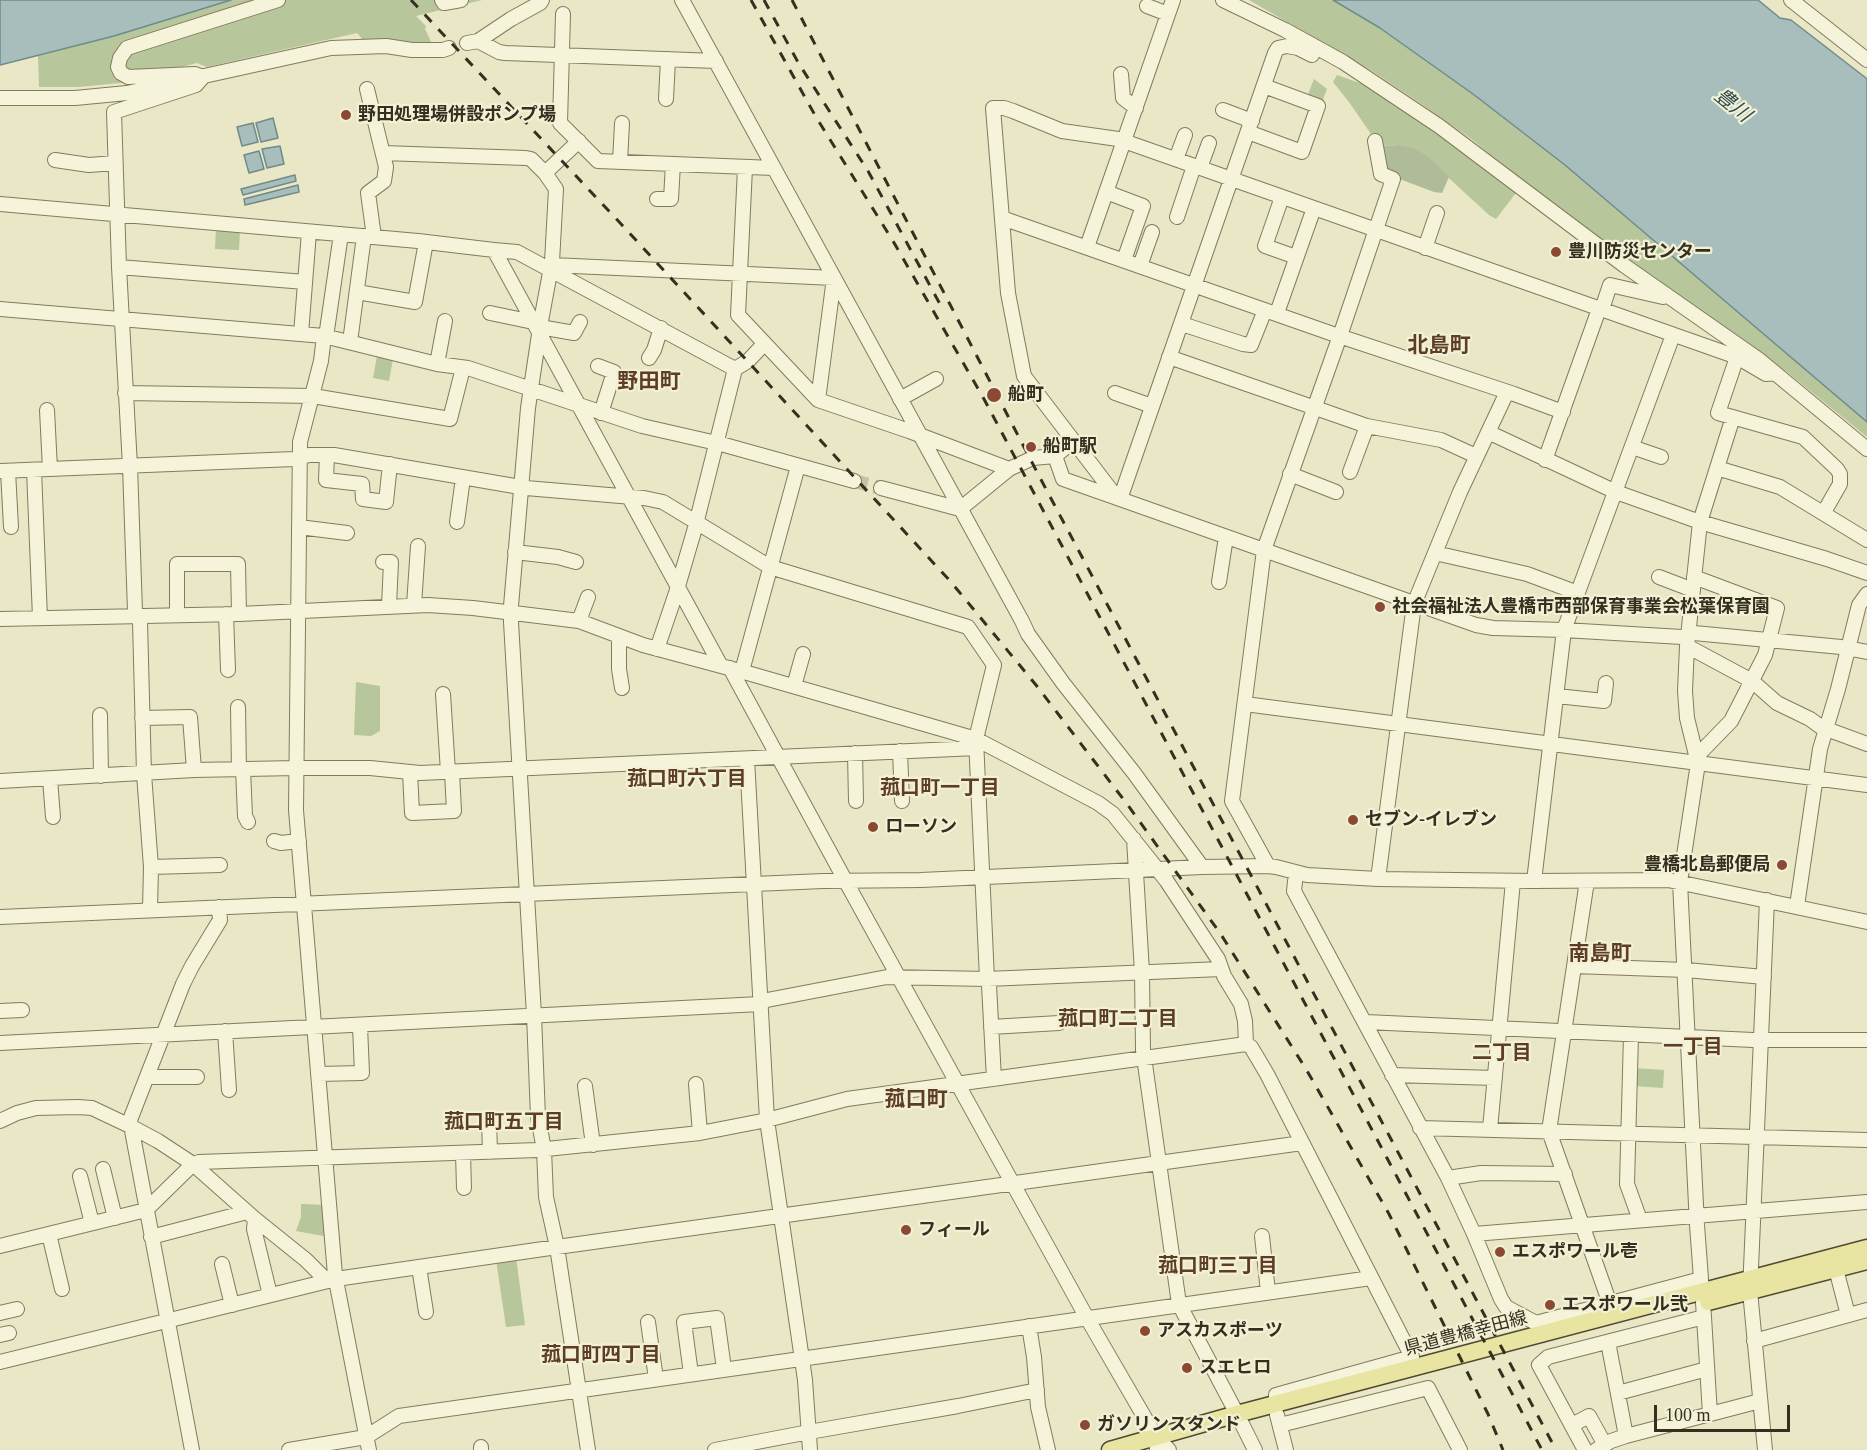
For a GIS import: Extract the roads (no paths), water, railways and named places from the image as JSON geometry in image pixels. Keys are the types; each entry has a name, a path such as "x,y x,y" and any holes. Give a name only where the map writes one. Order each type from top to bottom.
{"main road":[{"name":"県道豊橋幸田線","path":"1110,1450 1159,1447 1240,1419 1278,1415 1750,1285 1867,1248"},
{"name":"県道豊橋幸田線","path":"1750,1285 1867,1261"}],"street":[{"path":"203,77 195,74 128,77 121,73 118,67 120,58 127,48 278,0"},
{"path":"442,0 444,3 461,0"},
{"path":"542,0 472,42 499,52 716,61"},
{"path":"682,0 1028,634 1063,683 1141,782 1202,867"},
{"path":"1087,247 1173,0"},
{"path":"1223,0 1285,30 1363,75 1439,126 1617,260 1775,373 1867,449"},
{"path":"1795,1 1865,54"},
{"path":"1147,6 1168,14"},
{"path":"563,14 560,123 598,161 774,168"},
{"path":"0,98 75,98 127,93 331,48 386,46 412,50 443,50 449,48"},
{"path":"1118,498 1182,324 1275,53 1278,48 1287,46 1298,48 1342,70 1363,75"},
{"path":"666,99 668,59"},
{"path":"1121,74 1123,98 1136,108"},
{"path":"150,910 151,867 144,774 140,622 136,616 114,112 196,85 203,77"},
{"path":"1222,110 1250,127 1302,152 1318,106 1264,86"},
{"path":"350,342 357,292 369,237 368,193 381,184 385,178 386,167 367,89"},
{"path":"1118,498 1024,376 1008,293 993,108 1013,111 1062,131 1099,135 1125,141 1737,357 1766,374 1775,373"},
{"path":"620,162 622,123"},
{"path":"1176,159 1185,135"},
{"path":"545,172 579,141"},
{"path":"1268,866 1232,801 1264,550 1393,178 1381,174 1375,141"},
{"path":"1177,218 1209,143"},
{"path":"383,153 531,159 545,172 553,182 555,189 551,267 537,328 530,390 511,613 538,1117 544,1150 546,1197 557,1246 588,1450"},
{"path":"55,160 89,165 115,163"},
{"path":"657,199 671,199 673,164"},
{"path":"745,168 738,315 818,400 919,435 1008,470"},
{"path":"1106,192 1143,206 1124,260"},
{"path":"1282,197 1265,246 1296,257"},
{"path":"0,204 517,252 551,267 735,369"},
{"path":"1182,324 1251,345 1271,312 1296,257 1314,208"},
{"path":"1425,248 1437,213"},
{"path":"1002,218 1563,412"},
{"path":"301,334 309,232"},
{"path":"1140,266 1152,232"},
{"path":"341,234 321,360 300,442 296,810 336,1279 367,1443"},
{"path":"357,292 415,302 426,242"},
{"path":"494,250 678,586 731,668 845,880 1159,1447"},
{"path":"119,267 305,282"},
{"path":"551,267 834,278"},
{"path":"818,400 834,278"},
{"path":"1545,460 1610,285 1671,299"},
{"path":"0,309 301,334 350,342 437,364 463,368 660,431 854,481"},
{"path":"490,313 537,328 574,333 580,322"},
{"path":"437,364 445,321"},
{"path":"649,358 661,328"},
{"path":"1534,881 1564,630 1673,335"},
{"path":"657,649 678,586 735,369 748,361 764,344"},
{"path":"1169,357 1367,426 1441,440 1476,456"},
{"path":"1737,357 1718,413 1803,437 1840,474 1839,483 1824,512"},
{"path":"598,366 614,372 601,413"},
{"path":"125,393 313,396 450,419 463,368"},
{"path":"900,399 936,379"},
{"path":"1378,879 1414,604 1476,456 1507,392"},
{"path":"1115,393 1152,406"},
{"path":"47,410 50,469"},
{"path":"1710,1414 1697,1217 1680,882 1698,760 1685,708 1688,640 1700,522 1733,417"},
{"path":"1350,472 1367,426"},
{"path":"1488,432 1616,492 1700,522 1867,573"},
{"path":"960,509 1008,470 1033,458 1055,456 1073,441"},
{"path":"1632,447 1661,457"},
{"path":"11,527 4,471 294,459 309,455 327,455 521,487 628,496 663,502 770,567 968,627 994,665 976,743 994,1079"},
{"path":"327,455 326,480 362,484 363,499 386,502 390,464"},
{"path":"1055,456 1063,478 1476,625 1493,628 1682,636 1752,681 1777,703 1825,729 1867,744"},
{"path":"731,668 770,567 798,466"},
{"path":"1717,468 1780,486 1867,540"},
{"path":"34,470 40,618"},
{"path":"1290,474 1336,492"},
{"path":"457,522 464,478"},
{"path":"881,488 960,509"},
{"path":"299,527 347,533"},
{"path":"1220,582 1226,537"},
{"path":"414,605 418,546"},
{"path":"515,552 558,557 576,562"},
{"path":"1435,553 1527,574 1578,593"},
{"path":"383,562 391,562 389,606"},
{"path":"177,615 177,564 238,564 228,670"},
{"path":"1659,577 1694,584 1777,608 1765,655 1752,681 1731,721 1698,760"},
{"path":"1797,906 1815,778 1825,729 1834,705 1859,604 1867,594"},
{"path":"579,621 588,597"},
{"path":"0,619 298,612 414,605 449,606 579,621 657,649 794,686 976,743 1098,803 1113,814 1167,880 1218,959 1221,969 1241,1004 1245,1021 1246,1044"},
{"path":"1688,640 1694,633 1848,648 1867,652"},
{"path":"619,637 619,669 622,688"},
{"path":"794,686 803,654"},
{"path":"1557,696 1604,702 1606,683"},
{"path":"410,772 412,813 453,811 443,694"},
{"path":"1245,704 1551,744 1698,760 1867,785"},
{"path":"238,707 241,770 245,816 248,822"},
{"path":"100,715 101,776"},
{"path":"142,718 190,717 194,770"},
{"path":"0,781 194,770 370,768 410,772 450,772 900,751 976,743"},
{"path":"900,751 902,801"},
{"path":"855,753 856,801"},
{"path":"747,759 767,1120 801,1358 810,1450"},
{"path":"50,779 53,817"},
{"path":"1134,839 1142,972 1144,1058 1179,1304 1255,1450"},
{"path":"274,841 281,843 299,841"},
{"path":"151,867 220,865"},
{"path":"0,917 845,880 983,878 1268,866 1296,873 1378,879 1668,880 1867,922"},
{"path":"1296,873 1294,891 1448,1178 1506,1307 1536,1323 1610,1304 1703,1298"},
{"path":"1490,1129 1513,880"},
{"path":"1587,881 1549,1131 1610,1304"},
{"path":"1765,1450 1750,1285 1767,900"},
{"path":"192,1450 130,1120 192,966 220,920 219,907"},
{"path":"1574,966 1686,970 1764,977"},
{"path":"0,1043 760,1004 767,1000 898,976 987,979 1221,969"},
{"path":"0,1011 22,1010"},
{"path":"1366,1022 1762,1040 1867,1040"},
{"path":"991,1027 1059,1023"},
{"path":"318,1074 362,1073 360,1026"},
{"path":"225,1031 230,1090"},
{"path":"1631,1035 1627,1184 1640,1220"},
{"path":"0,1246 146,1210 193,1164 198,1162 544,1150 700,1133 767,1120 847,1099 1246,1044 1251,1047 1267,1074 1412,1357 1276,1395 1286,1450"},
{"path":"1392,1075 1495,1078"},
{"path":"147,1077 197,1077"},
{"path":"696,1084 700,1133"},
{"path":"585,1086 593,1144"},
{"path":"0,1121 36,1108 92,1108 158,1141 193,1164 323,1277 336,1279"},
{"path":"489,1120 490,1152"},
{"path":"1420,1128 1867,1140"},
{"path":"0,1362 336,1279 557,1246 1302,1143"},
{"path":"463,1153 464,1188"},
{"path":"103,1169 115,1218"},
{"path":"1448,1178 1481,1173 1565,1174"},
{"path":"80,1176 92,1224"},
{"path":"1474,1234 1867,1202"},
{"path":"151,1237 251,1216"},
{"path":"251,1216 270,1295"},
{"path":"49,1234 62,1289"},
{"path":"1262,1236 1268,1292"},
{"path":"222,1264 232,1305"},
{"path":"419,1267 426,1312"},
{"path":"1836,1269 1848,1315"},
{"path":"289,1450 367,1443 399,1416 1371,1278"},
{"path":"1585,1450 1539,1365 1548,1357 1608,1342 1703,1298"},
{"path":"0,1313 17,1309"},
{"path":"1754,1341 1867,1310"},
{"path":"691,1374 684,1322 717,1318 724,1369"},
{"path":"648,1322 656,1379"},
{"path":"1029,1326 1038,1407 1048,1450"},
{"path":"1608,1342 1626,1436"},
{"path":"1618,1393 1707,1369"},
{"path":"1278,1415 1428,1388 1460,1450"},
{"path":"715,1450 1037,1390"},
{"path":"1572,1425 1589,1416 1600,1447 1626,1436 1760,1401"}],"water":[{"path":"0,0 231,0 114,36 0,65"},
{"name":"豊川","path":"1333,0 1758,0 1780,18 1791,20 1866,78 1867,422 1565,165 1473,94 1380,28"},
{"path":"273,118 278,138 261,142 256,123"},
{"path":"253,123 258,142 242,146 237,127"},
{"path":"280,146 284,164 267,168 262,149"},
{"path":"259,151 264,169 249,173 244,155"},
{"path":"295,175 296,181 243,195 241,189"},
{"path":"298,185 299,192 245,205 244,199"}],"tunnel":[{"path":"854,481 881,488"}],"railway":[{"path":"411,0 951,582 1036,685 1127,804 1220,933 1306,1069 1389,1214 1488,1414 1503,1450"},
{"path":"751,0 816,117 893,241 984,399 1542,1450"},
{"path":"764,0 799,64 868,171 941,306"},
{"path":"792,0 1038,474 1556,1450"}],"place":[{"name":"野田処理場併設ポンプ場","path":"346,115"},
{"name":"豊川防災センター","path":"1556,252"},
{"name":"船町","path":"994,395"},
{"name":"船町駅","path":"1031,447"},
{"name":"社会福祉法人豊橋市西部保育事業会松葉保育園","path":"1380,607"},
{"name":"セブン-イレブン","path":"1353,820"},
{"name":"ローソン","path":"873,827"},
{"name":"豊橋北島郵便局","path":"1782,865"},
{"name":"フィール","path":"906,1230"},
{"name":"エスポワール壱","path":"1500,1252"},
{"name":"エスポワール弐","path":"1550,1305"},
{"name":"アスカスポーツ","path":"1145,1331"},
{"name":"スエヒロ","path":"1187,1368"},
{"name":"ガソリンスタンド","path":"1085,1425"}],"district":[{"name":"北島町","path":"1439,347"},
{"name":"野田町","path":"649,383"},
{"name":"菰口町六丁目","path":"687,780"},
{"name":"菰口町一丁目","path":"940,789"},
{"name":"南島町","path":"1600,955"},
{"name":"菰口町二丁目","path":"1118,1020"},
{"name":"一丁目","path":"1693,1048"},
{"name":"二丁目","path":"1502,1054"},
{"name":"菰口町","path":"916,1101"},
{"name":"菰口町五丁目","path":"504,1123"},
{"name":"菰口町三丁目","path":"1218,1267"},
{"name":"菰口町四丁目","path":"601,1356"}]}
